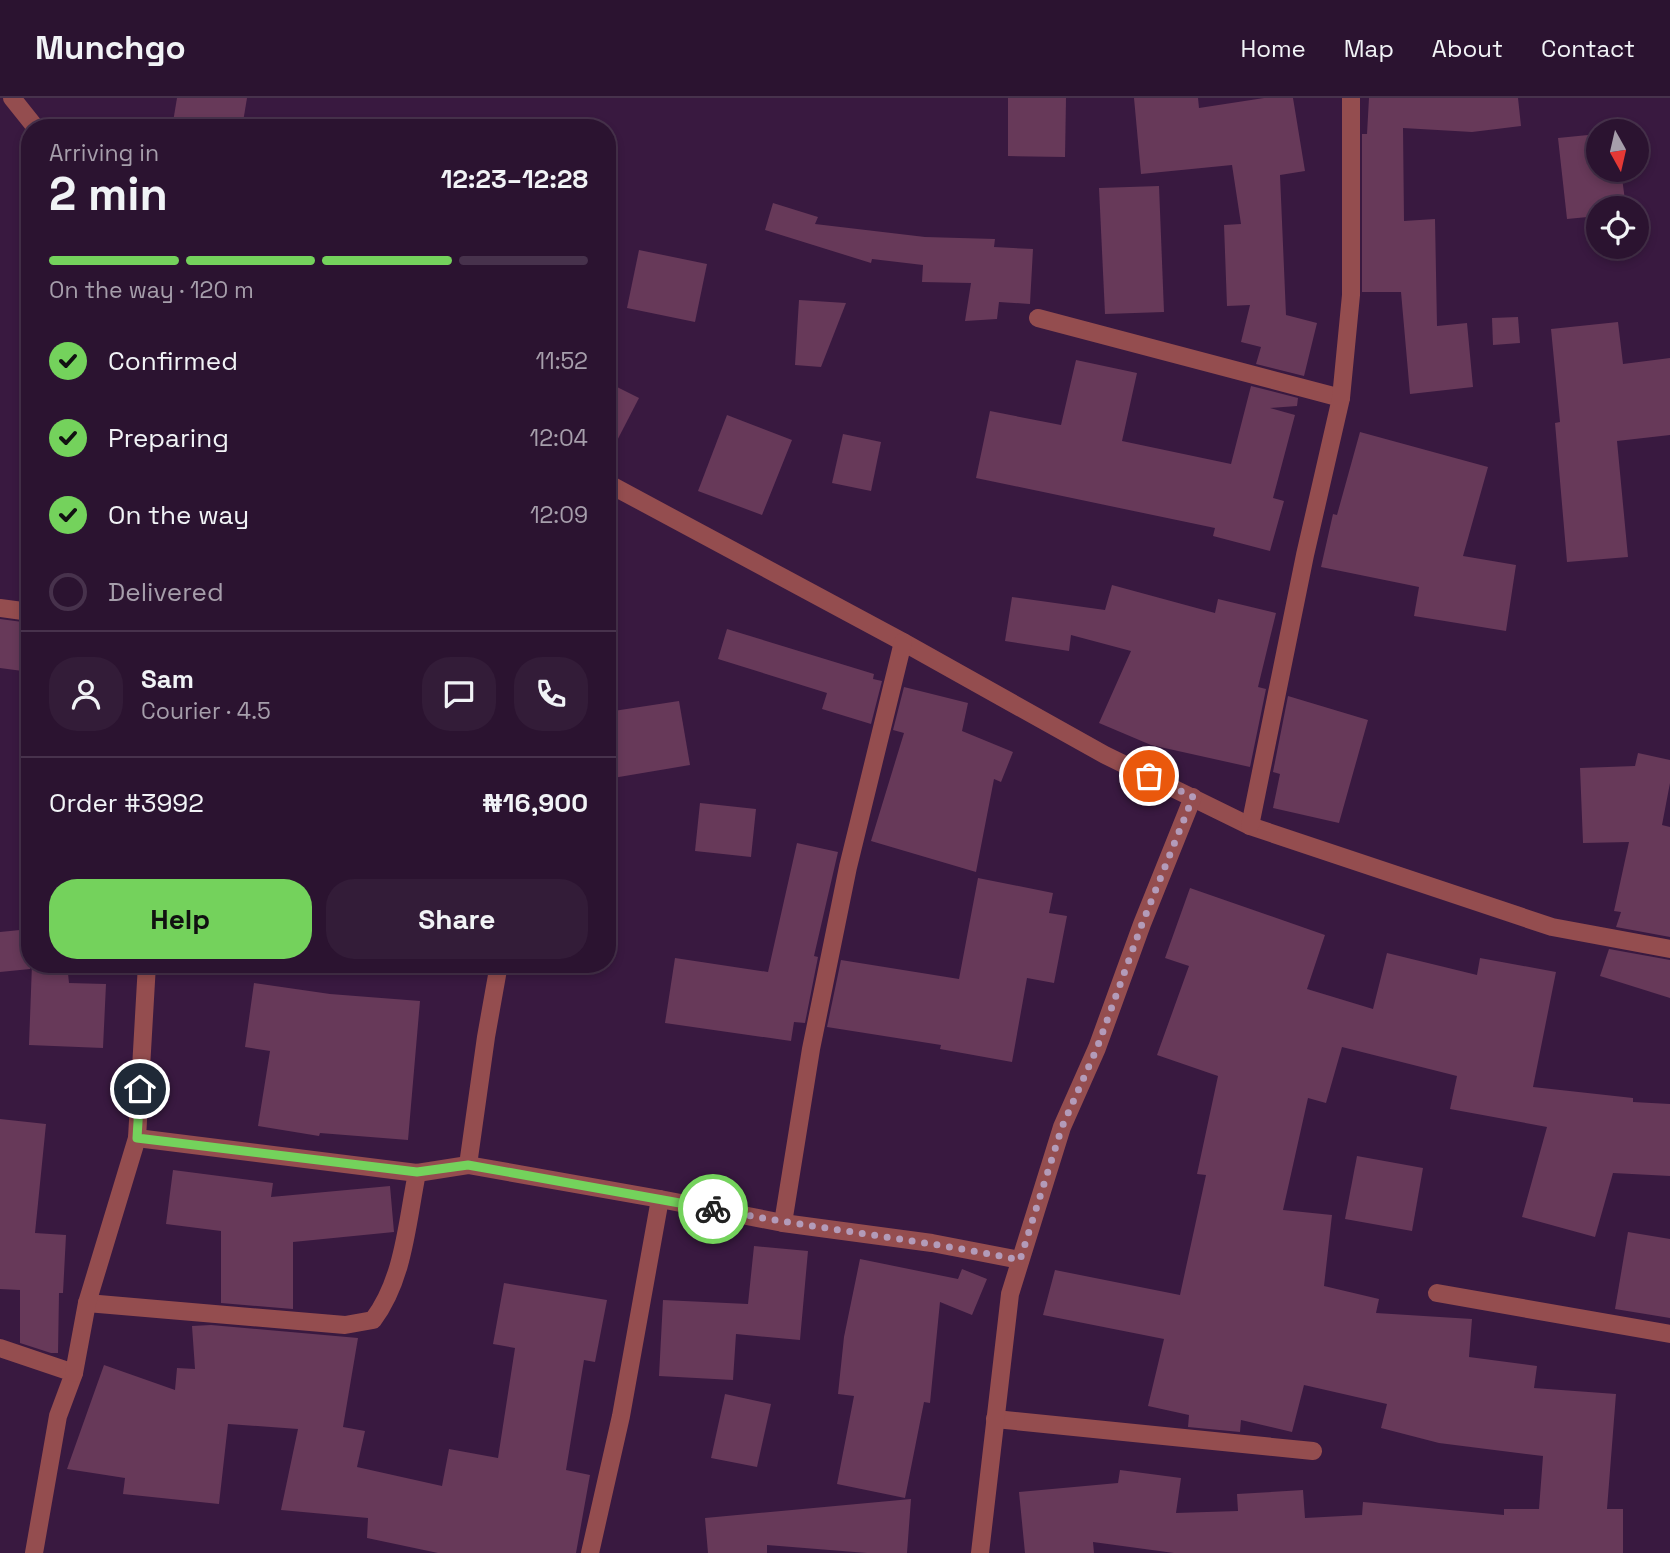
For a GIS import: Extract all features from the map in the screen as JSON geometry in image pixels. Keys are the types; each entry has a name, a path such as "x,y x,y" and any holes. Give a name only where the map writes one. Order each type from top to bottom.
{"street":[{"path":"12,98 29,119"},
{"path":"1250,826 1305,555 1341,398 1351,295 1351,98"},
{"path":"1038,318 1341,398"},
{"path":"616,488 903,642 1105,755 1250,826 1552,928 1670,949"},
{"path":"0,608 21,611"},
{"path":"783,1223 811,1049 848,867 903,642"},
{"path":"980,1553 1010,1294 1062,1127 1097,1048 1142,924 1193,797"},
{"path":"34,1553 58,1416 74,1373 87,1303 137,1138 146,973"},
{"path":"468,1165 497,973"},
{"path":"137,1138 417,1172 468,1165 783,1223 932,1243 1020,1260"},
{"path":"87,1303 345,1325 373,1320 386,1303 394,1283 417,1172"},
{"path":"590,1553 621,1416 660,1199"},
{"path":"1437,1293 1670,1334"},
{"path":"0,1348 74,1373"},
{"path":"995,1419 1313,1451"}],"building":[{"path":"177,98 247,98 244,119 174,119"},
{"path":"1008,98 1066,98 1065,157 1008,156"},
{"path":"1134,98 1198,98 1199,108 1264,98 1293,98 1305,171 1280,175 1286,315 1317,323 1304,376 1256,364 1261,347 1241,342 1250,305 1227,306 1224,225 1241,224 1232,165 1141,174"},
{"path":"1369,98 1518,98 1521,126 1472,132 1403,128 1404,221 1435,219 1437,326 1467,323 1473,387 1410,394 1401,292 1362,292 1362,134 1367,134"},
{"path":"1586,135 1586,182 1623,182 1624,196 1586,196 1586,217 1567,219 1558,138"},
{"path":"1159,186 1164,312 1105,314 1099,188"},
{"path":"773,203 818,217 815,224 925,237 995,239 994,247 1033,249 1030,304 999,302 997,319 965,321 971,283 922,282 923,265 872,259 871,263 765,230"},
{"path":"639,250 707,264 695,322 627,308"},
{"path":"799,300 846,303 821,367 795,365"},
{"path":"1518,317 1520,343 1493,345 1492,318"},
{"path":"1618,322 1623,364 1670,358 1670,435 1617,441 1628,557 1567,562 1555,423 1560,422 1551,329"},
{"path":"1076,360 1137,373 1122,441 1231,464 1251,386 1298,398 1297,406 1270,408 1295,415 1273,498 1284,501 1270,551 1213,536 1215,528 976,478 990,411 1061,425"},
{"path":"616,386 639,398 616,443"},
{"path":"727,415 792,440 762,515 698,491"},
{"path":"1360,432 1488,467 1463,556 1516,565 1506,631 1414,616 1419,587 1321,567 1333,514 1337,515"},
{"path":"843,434 881,442 871,491 832,483"},
{"path":"1112,585 1215,613 1218,599 1276,613 1258,687 1266,689 1250,767 1151,745 1099,723 1131,651 1071,635 1069,651 1005,641 1012,597 1105,610"},
{"path":"0,619 21,622 21,671 0,668"},
{"path":"727,629 874,674 873,679 882,681 871,724 822,709 827,693 718,659"},
{"path":"904,687 968,703 962,731 1013,752 1001,782 994,779 976,872 871,841 904,733 893,730"},
{"path":"1288,696 1368,720 1339,823 1273,808 1280,774 1273,772"},
{"path":"679,701 690,765 616,777 616,711"},
{"path":"1638,753 1670,760 1670,783 1662,825 1670,827 1670,937 1616,927 1621,912 1614,911 1629,842 1583,843 1580,768 1635,766"},
{"path":"700,803 756,809 751,857 695,851"},
{"path":"797,843 838,852 814,956 818,957 805,1023 794,1022 791,1041 665,1023 675,958 768,972"},
{"path":"978,878 1053,893 1049,913 1067,916 1054,983 1027,978 1012,1062 940,1049 941,1045 827,1027 841,960 959,979"},
{"path":"1190,888 1325,935 1307,989 1373,1009 1387,953 1477,975 1480,958 1556,972 1533,1087 1633,1098 1633,1102 1670,1104 1670,1176 1613,1173 1595,1237 1522,1217 1547,1127 1450,1109 1457,1076 1342,1047 1326,1103 1308,1098 1283,1210 1332,1215 1324,1286 1379,1299 1376,1313 1472,1319 1469,1357 1537,1366 1534,1388 1616,1394 1607,1509 1623,1509 1623,1553 1174,1553 1093,1542 1094,1553 1025,1553 1019,1492 1118,1483 1120,1470 1181,1478 1176,1513 1238,1511 1237,1494 1303,1490 1305,1518 1362,1515 1363,1502 1504,1515 1504,1509 1539,1509 1543,1456 1439,1443 1381,1428 1387,1404 1304,1385 1292,1432 1241,1420 1240,1432 1188,1427 1189,1415 1148,1406 1164,1339 1043,1315 1055,1270 1180,1295 1206,1175 1197,1174 1218,1076 1157,1055 1189,966 1165,958"},
{"path":"21,930 21,970 0,972 0,932"},
{"path":"1609,949 1670,960 1670,998 1600,976"},
{"path":"32,973 68,973 69,983 106,984 103,1048 29,1045"},
{"path":"254,983 330,994 420,1001 408,1140 320,1133 319,1136 258,1126 270,1051 245,1047"},
{"path":"0,1119 46,1124 35,1233 66,1235 63,1293 59,1293 58,1353 20,1343 20,1290 0,1289"},
{"path":"1357,1156 1423,1168 1412,1231 1345,1219"},
{"path":"173,1170 273,1183 271,1197 390,1186 394,1232 293,1242 293,1309 221,1303 221,1231 166,1224"},
{"path":"1628,1232 1670,1239 1670,1318 1615,1309"},
{"path":"754,1246 808,1251 800,1340 736,1334 733,1380 659,1376 663,1300 748,1304"},
{"path":"860,1259 958,1279 962,1269 987,1279 972,1315 940,1302 930,1403 924,1402 905,1498 837,1484 854,1396 838,1394 844,1337"},
{"path":"504,1283 607,1300 595,1362 584,1360 566,1470 590,1475 576,1553 438,1553 367,1538 368,1518 281,1510 298,1429 228,1424 219,1504 123,1494 125,1478 67,1469 104,1365 175,1390 177,1368 195,1369 192,1326 211,1325 358,1338 343,1427 365,1431 357,1467 442,1486 449,1449 498,1458 515,1348 493,1344"},
{"path":"725,1394 771,1404 757,1467 711,1458"},
{"path":"911,1499 907,1553 867,1553 767,1545 767,1553 708,1553 705,1518"}],"way so far":[{"path":"713,1209 783,1223 953,1246 1020,1260 1062,1127 1097,1048 1142,924 1193,797 1149,776"}],"route":[{"path":"140,1089 137,1138 417,1172 468,1165 713,1209"}]}
